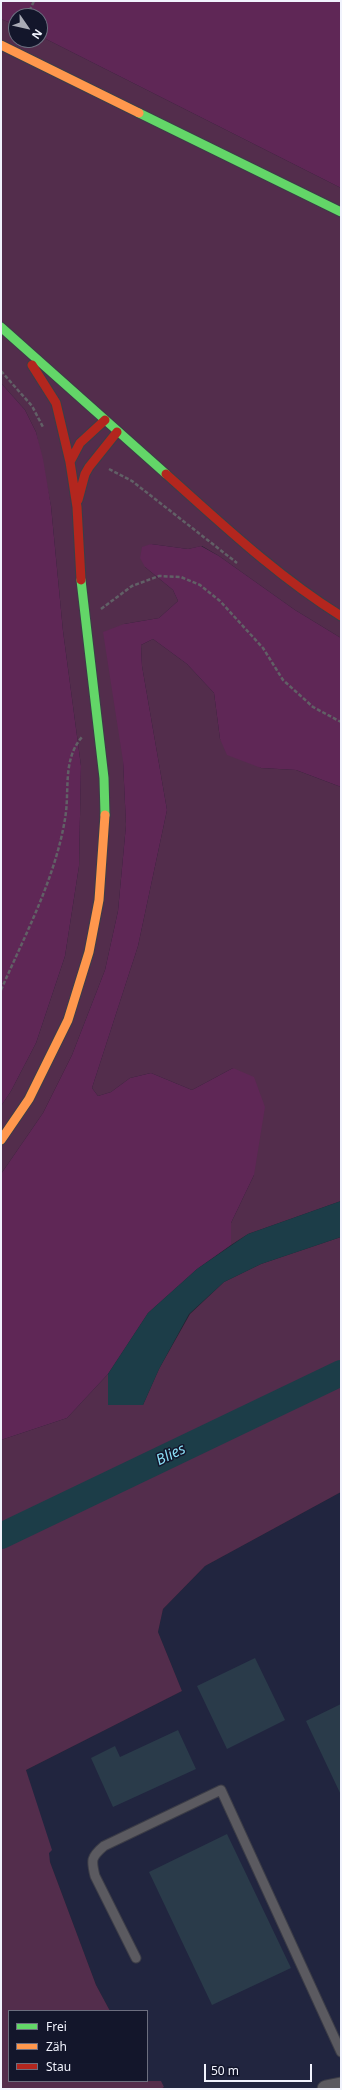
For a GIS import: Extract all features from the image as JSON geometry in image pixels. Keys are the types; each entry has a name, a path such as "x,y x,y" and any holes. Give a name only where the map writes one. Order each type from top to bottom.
{"street":[{"path":"1,45 341,212"},
{"path":"1,327 261,559 314,599 341,616"},
{"path":"1,1140 29,1099 68,1020 89,952 99,900 104,853 105,802 79,567 77,507 64,426 56,403 18,342"},
{"path":"70,462 80,443 105,420"},
{"path":"77,507 85,474 118,432"},
{"path":"326,2089 341,2086"}],"lane":[{"path":"136,1958 95,1876 92,1862 95,1854 104,1846 221,1790 341,2052"}],"path":[{"path":"85,614 106,607 132,586 159,576 181,577 200,585 220,601 263,648 283,680 313,707 341,722"},
{"path":"1,990 51,874 65,818 69,762 76,744 81,737 89,731 98,729"}],"shaded area":[{"path":"1,1 341,1 341,188 48,40 48,8 8,8 8,22 1,19"},
{"path":"1,19 8,22 8,48 48,48 48,40 341,188 341,638 295,610 219,556 202,546 188,549 151,544 145,567 173,590 178,601 159,618 124,624 123,761 126,825 118,911 105,970 72,1055 43,1113 1,1174 1,1106 11,1091 36,1043 65,956 79,866 81,766 63,631 51,506 36,432 25,410 1,383"},
{"path":"1,383 25,410 36,432 43,459 51,506 63,631 81,766 79,866 65,956 36,1043 11,1091 1,1106"},
{"path":"151,544 188,549 201,546 219,556 295,610 341,638 341,787 296,770 261,768 227,755 220,739 214,693 187,664 153,639 141,645 142,666 167,810 138,946 92,1088 98,1096 111,1092 130,1078 151,1073 192,1090 233,1068 254,1077 265,1107 254,1175 231,1223 231,1245 197,1269 148,1313 108,1374 67,1418 1,1440 1,1174 43,1113 72,1055 105,970 118,911 126,825 123,761 103,632 124,624 159,618 178,601 173,590 145,567 140,558 142,547"},
{"path":"153,639 187,664 214,693 220,739 261,768 296,770 341,787 341,1201 248,1234 231,1245 231,1223 254,1175 233,1068 192,1090 151,1073 130,1078 111,1092 98,1096 92,1088 138,946 167,810 142,666 141,645"},
{"path":"341,1201 341,1237 261,1264 224,1282 189,1314 159,1369 143,1405 108,1405 108,1374 148,1313 197,1269 248,1234"},
{"path":"341,1237 341,1492 205,1566 163,1609 158,1632 182,1691 26,1770 52,1850 49,1853 50,1862 96,1985 109,2010 8,2010 8,2082 161,2081 164,2087 161,2089 1,2089 1,1440 67,1418 108,1374 108,1405 143,1405 159,1369 190,1314 224,1282 261,1264"},
{"path":"341,1492 341,2089 161,2089 164,2087 148,2082 148,2010 109,2010 96,1985 50,1862 26,1770 182,1691 158,1632 163,1609 205,1566"}],"building":[{"path":"255,1658 285,1720 227,1749 197,1686"},
{"path":"341,1704 341,1795 306,1721"},
{"path":"178,1730 196,1769 113,1807 91,1758 115,1746 120,1757"},
{"path":"227,1834 291,1968 212,2005 149,1872"}],"waterway":[{"name":"Blies","path":"1,1536 341,1373"}],"traffic: fast":[{"path":"139,113 341,212"},
{"path":"1,327 166,474"},
{"path":"81,580 104,778 105,815"}],"traffic: slow":[{"path":"1,45 139,113"},
{"path":"1,1140 29,1099 68,1020 89,952 99,900 105,815"}],"traffic: jam":[{"path":"32,365 56,403 70,462"},
{"path":"81,580 77,507 70,462 80,443 105,420"},
{"path":"78,500 85,474 89,467 117,432"},
{"path":"166,474 272,567 341,616"}]}
